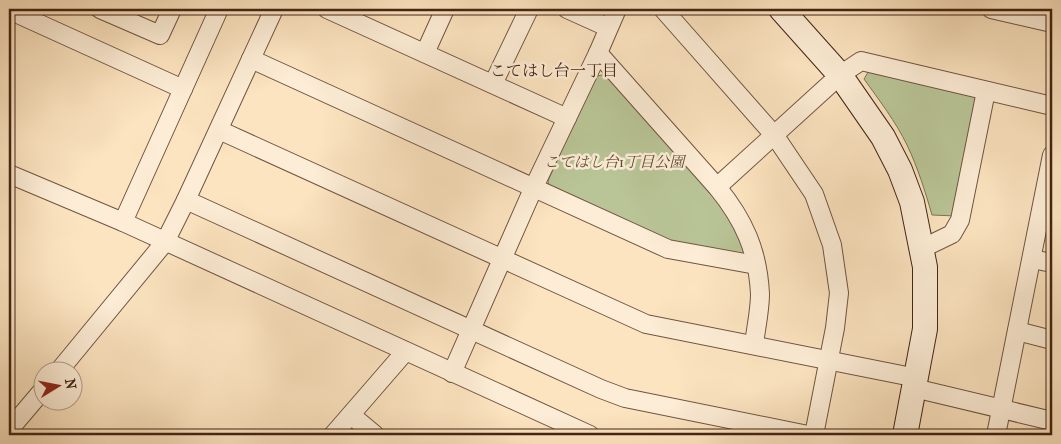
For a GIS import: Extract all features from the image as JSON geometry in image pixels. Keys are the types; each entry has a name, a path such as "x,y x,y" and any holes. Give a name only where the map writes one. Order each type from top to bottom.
{"street":[{"path":"100,9 160,35 172,9"},
{"path":"123,222 219,9"},
{"path":"66,362 165,242 274,9"},
{"path":"327,9 356,15 425,53 568,118"},
{"path":"425,53 445,9"},
{"path":"493,84 529,9"},
{"path":"567,9 608,27"},
{"path":"452,373 533,189 598,54 616,9"},
{"path":"663,9 775,136 814,194 832,245 839,293 835,328 814,435"},
{"path":"781,9 840,75 883,137 900,170 912,202 925,267 925,329 905,435"},
{"path":"991,9 1018,12 1052,23"},
{"path":"9,10 183,88"},
{"path":"598,54 732,204 748,234 756,265 760,295 754,344"},
{"path":"251,59 668,249 756,265"},
{"path":"717,187 840,75 861,61 1052,106"},
{"path":"921,249 952,234 960,220 986,91"},
{"path":"219,130 646,324 828,360 916,383 1002,409 1052,421"},
{"path":"996,435 1032,258 1050,184 1052,156"},
{"path":"9,174 123,222 590,435"},
{"path":"186,200 472,329 601,390 625,398 808,435"},
{"path":"1032,258 1052,263"},
{"path":"1017,331 1052,340"},
{"path":"334,435 405,352"},
{"path":"9,430 32,403"},
{"path":"351,415 375,435"}],"green space":[{"path":"870,69 975,93 979,102 956,216 932,215 918,171 903,136 864,79"},
{"name":"こてはし台1丁目公園","path":"606,74 719,200 736,227 746,253 741,259 666,244 550,192 548,181 593,77"}],"district":[{"name":"こてはし台一丁目","path":"554,70"}]}
